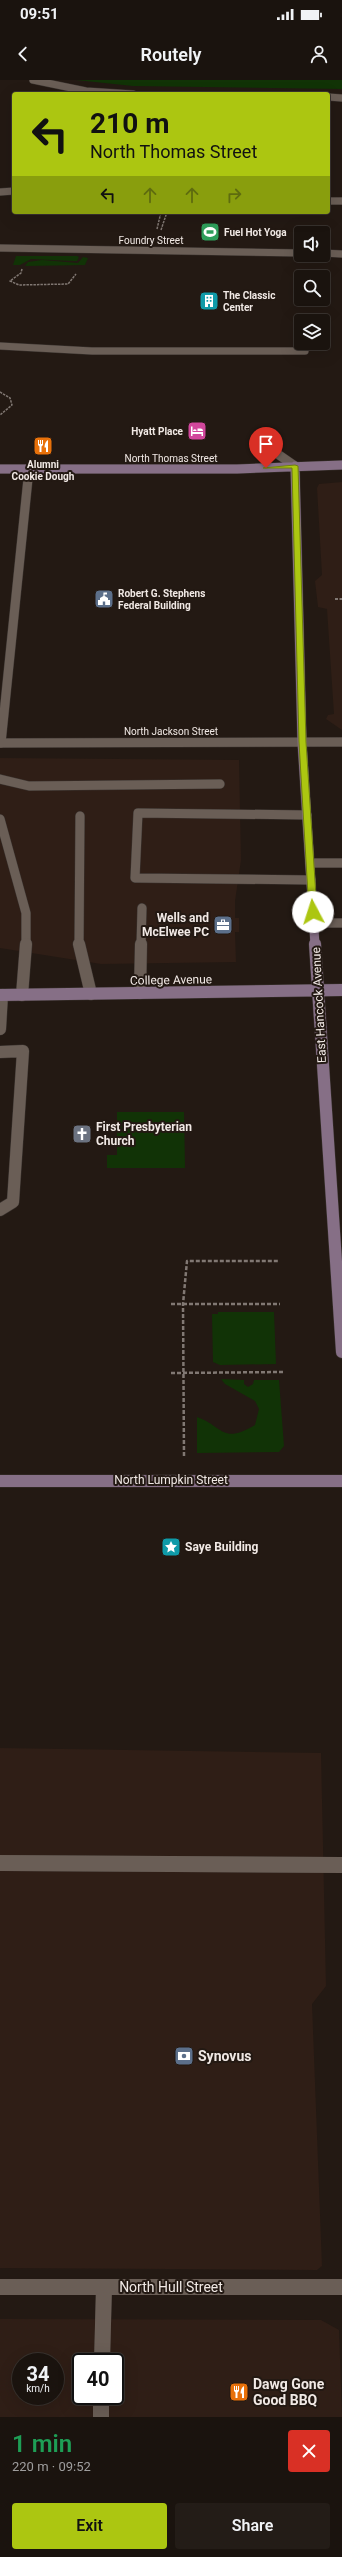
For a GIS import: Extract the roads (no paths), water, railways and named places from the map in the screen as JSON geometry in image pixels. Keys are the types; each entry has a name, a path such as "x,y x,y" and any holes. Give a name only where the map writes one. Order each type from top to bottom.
{"street":[{"path":"33,80 86,91 102,92"},
{"path":"330,97 342,98"},
{"path":"0,192 12,191"},
{"path":"330,201 342,201"},
{"name":"Foundry Street","path":"0,248 294,252"},
{"path":"330,253 342,254"},
{"path":"0,346 92,351 305,351"},
{"path":"273,444 274,452 295,466"},
{"name":"East Hancock Avenue","path":"295,466 302,742 314,923 318,960 318,991 338,1245 342,1352"},
{"name":"North Thomas Street","path":"0,469 342,466"},
{"path":"1,743 3,700 29,469"},
{"name":"North Jackson Street","path":"1,743 342,742"},
{"path":"0,779 29,786 220,784"},
{"path":"307,815 138,813 135,878 311,880"},
{"path":"80,816 78,941 90,994"},
{"path":"0,819 26,913 26,961 22,995"},
{"path":"310,863 342,863"},
{"path":"140,993 142,908"},
{"path":"314,923 342,923"},
{"name":"College Avenue","path":"1,995 342,990"},
{"path":"0,1029 1,995"},
{"path":"0,1052 23,1051 13,1202 0,1210"},
{"name":"North Lumpkin Street","path":"0,1480 342,1481"},
{"path":"0,1863 342,1865"},
{"name":"North Hull Street","path":"0,2287 342,2287"},
{"path":"102,2353 104,2287"},
{"path":"101,2405 101,2417"}],"place":[{"name":"Fuel Hot Yoga","path":"210,232"},
{"name":"The Classic Center","path":"209,301"},
{"name":"Hyatt Place","path":"197,431"},
{"name":"Alumni Cookie Dough","path":"43,446"},
{"name":"Robert G. Stephens Federal Building","path":"104,599"},
{"name":"Wells and McElwee PC","path":"223,925"},
{"name":"First Presbyterian Church","path":"82,1134"},
{"name":"Saye Building","path":"171,1547"},
{"name":"Synovus","path":"184,2056"},
{"name":"Dawg Gone Good BBQ","path":"239,2392"}]}
